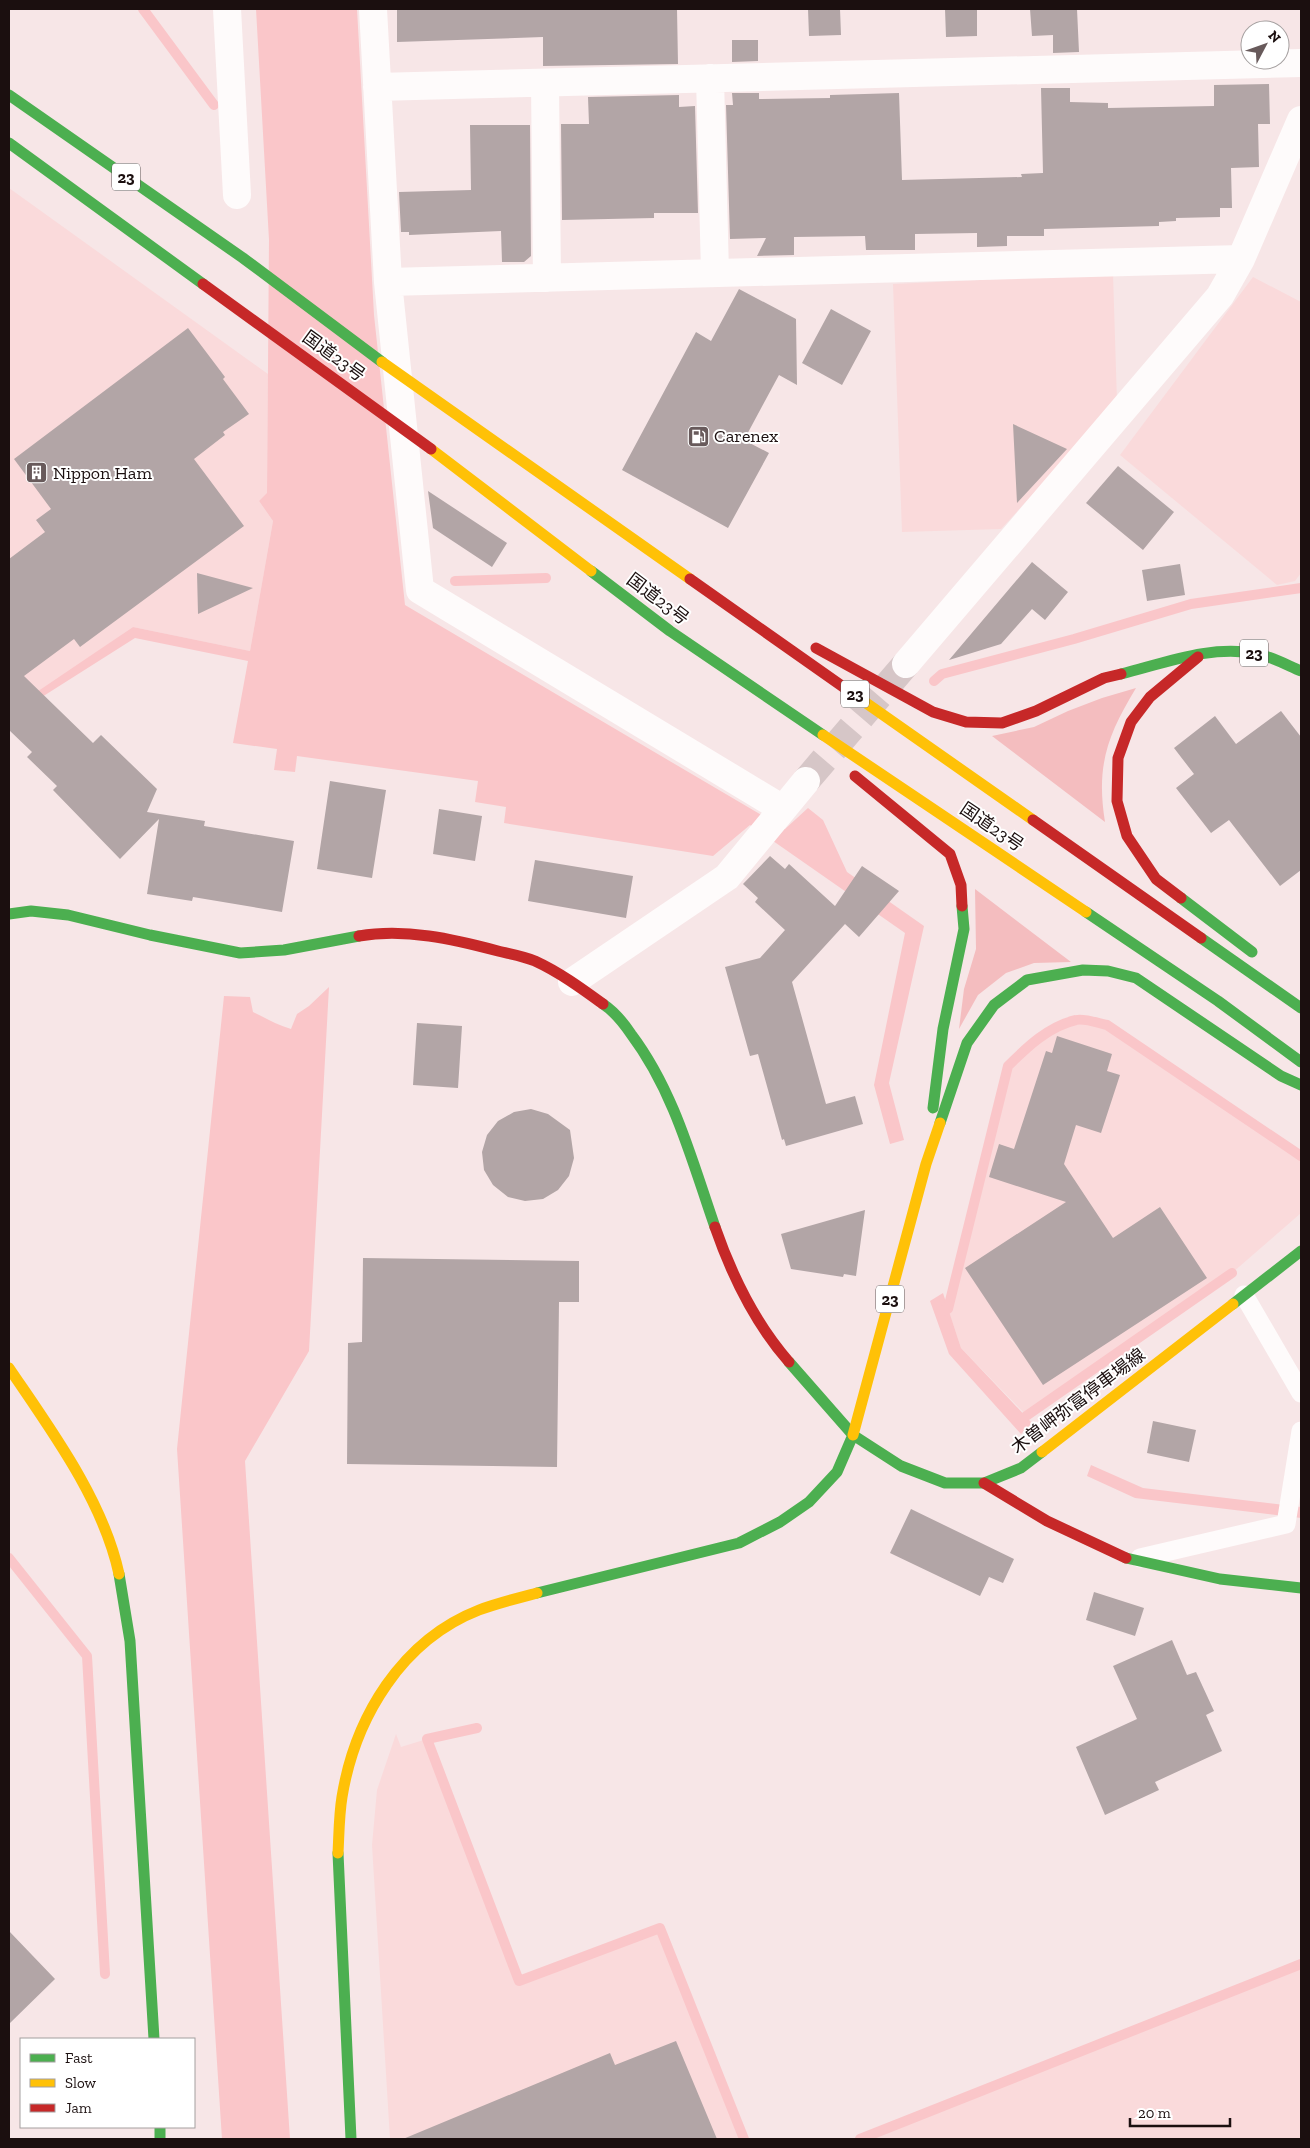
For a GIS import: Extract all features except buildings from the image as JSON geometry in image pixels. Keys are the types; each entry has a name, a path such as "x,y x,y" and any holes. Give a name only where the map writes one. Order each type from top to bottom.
{"main road":[{"name":"国道23号","path":"9,95 243,258 408,381 1301,1008"},
{"name":"国道23号","path":"9,143 410,433 670,631 1218,1001 1301,1062"},
{"name":"23","path":"698,584 785,631"},
{"name":"23","path":"670,631 809,739"},
{"name":"23","path":"803,641 933,712 966,722 1002,723 1036,711 1104,678 1203,653 1236,650 1260,654 1301,671"},
{"path":"1203,653 1150,697 1131,722 1118,758 1117,801 1127,836 1156,879 1259,957"},
{"name":"23","path":"848,769 950,854 961,884 964,929 943,1029 926,1164"},
{"name":"木曽岬弥富停車場線","path":"9,914 31,911 68,915 150,935 240,953 284,950 378,933 422,935 464,942 534,961 572,982 615,1012 644,1051 671,1101 726,1258 749,1307 773,1344 853,1434 901,1466 944,1483 984,1483 1021,1468 1301,1251"},
{"name":"23","path":"853,1434 926,1164 967,1043 994,1005 1027,980 1054,974 1084,970 1108,972 1136,978 1281,1076 1301,1085"},
{"path":"9,1368 49,1428 98,1511 113,1547 123,1593 130,1641 154,2038"},
{"path":"352,2139 338,1855 342,1797 356,1740 378,1696 407,1658 442,1628 480,1610 527,1596 739,1543 780,1522 809,1502 837,1472 853,1434"},
{"path":"984,1483 1047,1520 1123,1557 1220,1579 1301,1588"}],"street":[{"path":"227,9 237,195"},
{"path":"373,9 388,282 420,590 780,812"},
{"path":"377,87 1301,63"},
{"path":"710,78 715,273"},
{"path":"545,83 547,278"},
{"path":"906,664 1220,296 1241,259 1301,120"},
{"path":"388,282 1241,259"},
{"path":"572,982 726,878 806,782"}],"lane":[{"path":"1244,1295 1301,1393"},
{"path":"1133,1560 1286,1524 1301,1431"}],"shaded area":[{"path":"256,9 357,9 374,315 405,605 785,829 808,808 823,820 847,872 924,926 889,1083 904,1140 890,1144 874,1085 905,933 750,825 713,856 504,823 506,807 475,802 478,781 297,756 295,772 274,770 277,749 233,743 248,661 135,638 23,709 9,722 9,713 19,704 133,627 250,651 273,521 259,501 267,493 269,240"},
{"path":"9,188 268,374 267,494 259,501 273,521 250,651 133,627 9,713"},
{"path":"1113,274 1117,402 1001,529 902,532 893,284"},
{"path":"1253,277 1301,302 1301,573 1295,581 1277,585 1120,455"},
{"path":"1136,688 1118,721 1106,752 1102,784 1105,822 992,736 1034,727 1102,698"},
{"path":"975,889 1071,962 1034,963 1006,973 978,995 959,1029 964,989 976,949"},
{"path":"329,987 309,1351 245,1461 290,2139 222,2139 177,1449 224,996 250,997 253,1012 291,1029 297,1014 309,1006"},
{"path":"1077,1019 1107,1025 1301,1156 1301,1213 1232,1273 1027,1416 961,1348 948,1309 1008,1066 1033,1042 1051,1030"},
{"path":"943,1293 961,1348 1032,1423 1021,1434 949,1354 930,1301"},
{"path":"1091,1465 1143,1488 1301,1507 1301,1518 1135,1498 1087,1476"},
{"path":"396,1734 401,1747 427,1739 519,1981 660,1928 744,2139 390,2139 372,1845 377,1790"},
{"path":"1301,1964 1301,2139 860,2139"}],"waterway":[{"path":"143,9 214,105"},
{"path":"455,581 546,578"},
{"path":"934,681 942,674 1074,639 1191,604 1301,588"},
{"path":"942,1311 948,1309 1008,1066 1039,1038 1066,1023 1083,1020 1107,1025 1301,1156"},
{"path":"1019,1421 1232,1273"},
{"path":"9,1558 87,1656 105,1974"},
{"path":"477,1728 427,1739 519,1981 660,1928 744,2139"},
{"path":"860,2139 1301,1964"}],"tunnel":[{"path":"806,781 906,664"}],"traffic: fast":[{"path":"9,95 243,258 382,362"},
{"path":"9,143 203,284"},
{"path":"591,571 670,631 823,735"},
{"path":"1121,674 1189,656 1223,651 1258,654 1301,671"},
{"path":"1181,898 1252,952"},
{"path":"933,1108 943,1029 964,929 962,906"},
{"path":"9,914 31,911 68,915 150,935 240,953 284,950 359,936"},
{"path":"1086,912 1218,1001 1301,1062"},
{"path":"1201,938 1301,1008"},
{"path":"940,1123 967,1043 994,1005 1027,980 1083,970 1108,971 1136,978 1281,1076 1301,1085"},
{"path":"603,1004 625,1025 659,1079 681,1127 715,1227"},
{"path":"1233,1304 1301,1251"},
{"path":"789,1362 853,1435 901,1466 945,1483 984,1483 1021,1468 1042,1452"},
{"path":"537,1593 739,1543 780,1522 809,1502 837,1472 853,1435"},
{"path":"1126,1558 1220,1579 1301,1588"},
{"path":"119,1574 130,1641 154,2038"},
{"path":"338,1853 351,2139"},
{"path":"160,2128 160,2139"}],"traffic: slow":[{"path":"382,362 690,579"},
{"path":"431,449 591,571"},
{"path":"859,698 1033,820"},
{"path":"823,735 1086,912"},
{"path":"853,1435 926,1164 940,1123"},
{"path":"1042,1452 1233,1304"},
{"path":"9,1368 74,1466 101,1519 119,1574"},
{"path":"338,1853 341,1804 348,1767 358,1738 386,1685 405,1661 427,1641 452,1623 479,1610 537,1593"}],"traffic: jam":[{"path":"203,284 431,449"},
{"path":"690,579 859,698"},
{"path":"816,648 933,712 966,722 1002,723 1036,711 1104,678 1121,674"},
{"path":"1181,898 1156,879 1127,836 1117,801 1118,758 1131,722 1150,697 1198,657"},
{"path":"855,776 950,854 961,885 962,906"},
{"path":"1033,820 1201,938"},
{"path":"359,936 394,933 429,936 464,942 521,956 553,970 603,1004"},
{"path":"715,1227 745,1298 765,1331 789,1362"},
{"path":"984,1483 1047,1521 1126,1558"}],"place":[{"name":"Carenex","path":"698,436"},
{"name":"Nippon Ham","path":"37,473"}]}
